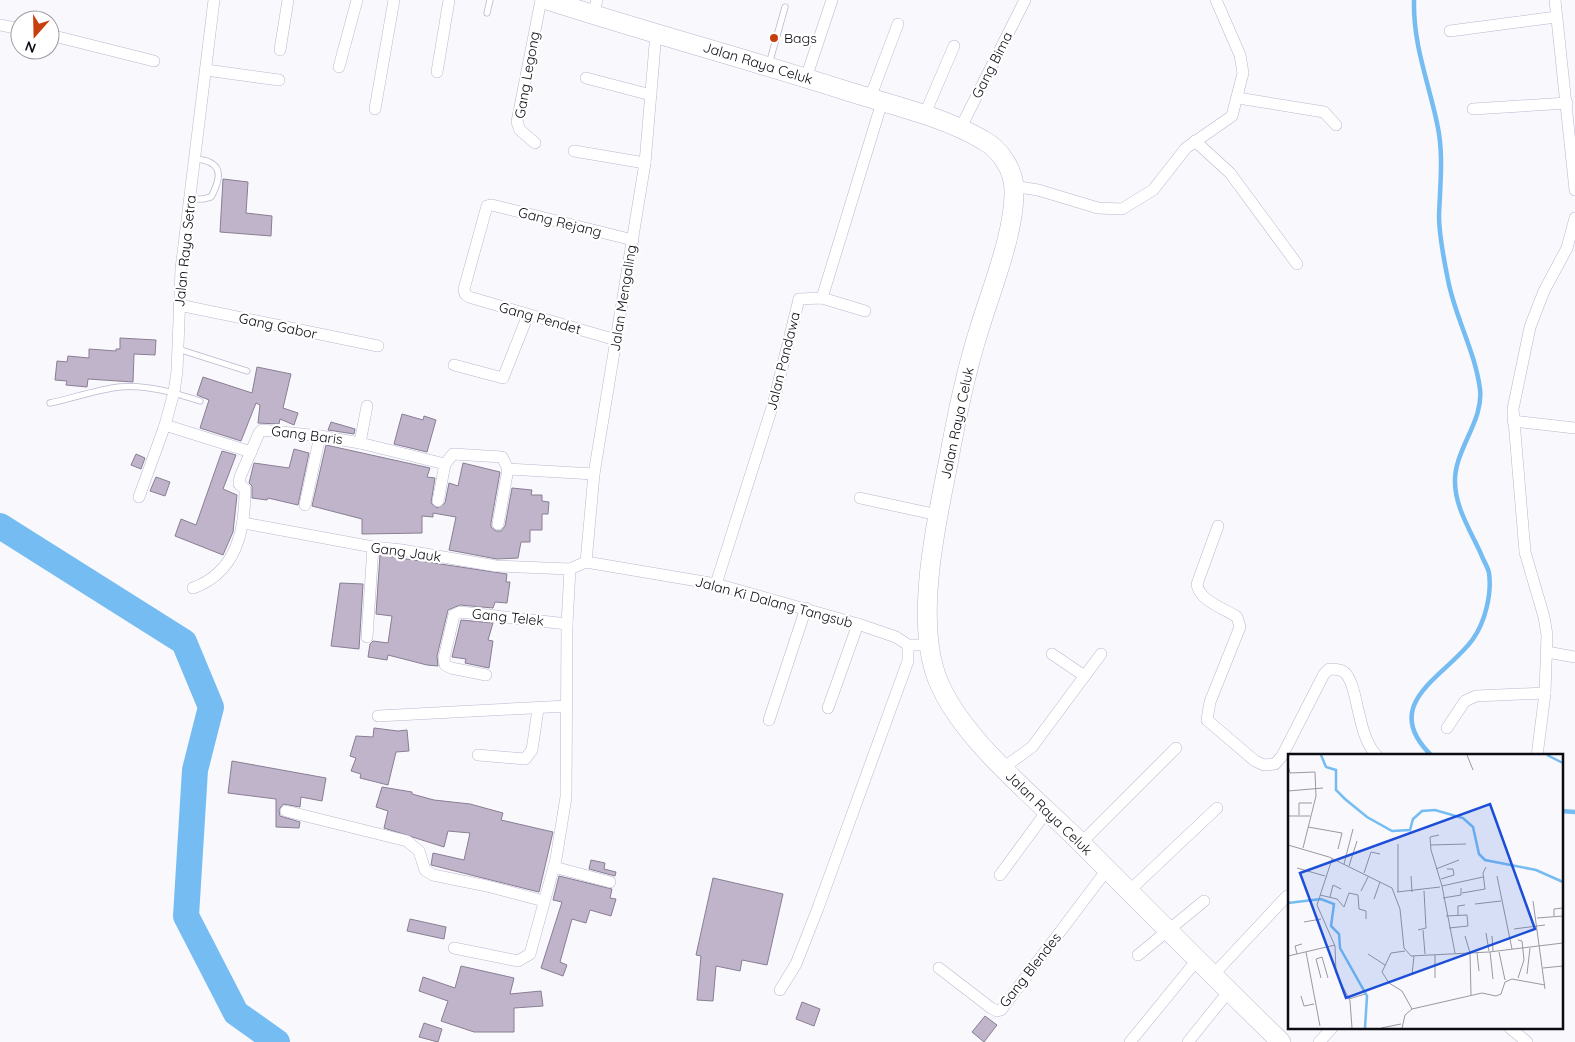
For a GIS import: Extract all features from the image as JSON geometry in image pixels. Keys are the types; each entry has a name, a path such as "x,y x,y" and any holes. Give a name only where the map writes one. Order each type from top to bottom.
{"highway":[{"name":"Jalan Raya Celuk","path":"546,0 595,8 656,33 770,60 806,78 960,129 986,141 1000,154 1010,170 1014,186 1012,212 971,357 938,515 929,583 928,645 934,670 942,690 960,719 1003,768 1281,1042"}],"street":[{"name":"Jalan Raya Setra","path":"139,497 165,425 174,392 178,349 181,269 214,0"},
{"path":"280,50 288,0"},
{"path":"339,67 356,0"},
{"path":"375,109 394,0"},
{"path":"437,72 449,0"},
{"name":"Gang Legong","path":"535,143 520,130 517,122 541,0"},
{"path":"806,78 832,0"},
{"name":"Gang Bima","path":"960,129 1025,0"},
{"path":"1014,186 1038,190 1098,208 1122,210 1153,190 1186,148 1232,116 1238,98 1243,73 1240,54 1216,0"},
{"path":"1555,0 1575,190"},
{"path":"1450,31 1556,17"},
{"path":"865,311 822,298 898,24"},
{"name":"Jalan Mengaling","path":"586,562 594,474 645,164 656,33"},
{"path":"60,38 154,61"},
{"path":"924,116 954,46"},
{"path":"206,70 279,80"},
{"path":"586,78 651,95"},
{"path":"1238,98 1324,112 1336,125"},
{"path":"1473,109 1567,103"},
{"path":"1195,141 1230,173 1297,264"},
{"path":"574,151 645,164"},
{"name":"Gang Rejang","path":"465,294 486,206 492,205 632,240"},
{"path":"1537,754 1545,693 1546,652 1544,618 1525,552 1513,421 1518,379 1530,326 1544,291 1567,248 1575,218"},
{"name":"Gang Pendet","path":"465,294 528,315 616,340"},
{"name":"Jalan Pandawa","path":"716,584 774,401 798,301 807,297 822,298"},
{"name":"Gang Gabor","path":"179,305 378,346"},
{"path":"454,365 503,378 528,315"},
{"path":"360,443 367,406"},
{"path":"1513,421 1575,428"},
{"path":"165,425 251,452"},
{"name":"Gang Baris","path":"193,588 214,578 228,562 244,523 245,489 239,484 262,430 320,436 360,443 445,464"},
{"path":"305,505 320,436"},
{"path":"438,501 445,464 449,457 456,454 500,456 506,460 508,469 498,524"},
{"path":"508,469 594,474"},
{"path":"860,498 938,515"},
{"name":"Gang Jauk","path":"244,523 373,547 496,566 570,569"},
{"path":"1218,526 1197,584 1197,589 1201,595 1237,617 1240,627 1210,702 1207,720 1255,761 1264,765 1275,764 1282,756 1324,674 1329,669 1338,669 1348,677 1364,736 1376,754"},
{"path":"367,637 373,547"},
{"path":"454,948 518,961 530,954 554,867 566,797 567,624 570,569 586,562"},
{"name":"Jalan Ki Dalang Tangsub","path":"586,562 716,584 858,624 896,637 908,645 928,645"},
{"path":"769,720 806,608"},
{"name":"Gang Telek","path":"486,675 445,665 444,658 454,615 460,612 567,624"},
{"path":"828,708 858,624"},
{"path":"780,990 796,964 818,908 908,662 908,645"},
{"path":"1546,652 1575,657"},
{"path":"1052,654 1083,675"},
{"path":"1003,768 1032,747 1083,675 1101,654"},
{"path":"1447,728 1466,701 1476,696 1545,693"},
{"path":"378,716 567,706"},
{"path":"478,756 525,759 532,750 538,709"},
{"path":"1081,843 1176,748"},
{"path":"1128,892 1217,808"},
{"path":"286,811 407,841 416,847 425,870 433,876 487,886 544,901"},
{"path":"1000,875 1047,811"},
{"path":"554,867 610,882"},
{"name":"Gang Blendes","path":"939,968 991,1008 997,1011 1001,1010 1106,871"},
{"path":"1213,975 1287,896"},
{"path":"1138,955 1169,932 1204,901"},
{"path":"1130,1042 1197,960"},
{"path":"1188,1042 1229,992"},
{"path":"1319,1042 1330,1030"},
{"path":"1512,1030 1527,1042"}],"lane":[{"path":"487,14 490,0"},
{"path":"770,60 785,6"},
{"path":"190,198 203,199 211,197 218,176 218,169 215,164 208,160 195,160"},
{"path":"178,349 247,371"},
{"path":"50,403 120,387 140,387 174,392 200,401"}],"building":[{"path":"223,179 248,182 246,213 272,216 271,236 220,232"},
{"path":"120,338 156,340 155,355 134,354 133,382 88,379 87,387 66,385 67,381 55,380 57,361 67,362 68,356 89,358 89,349 116,351 116,349 120,349"},
{"path":"257,367 291,374 283,408 298,413 294,425 280,419 279,424 258,423 260,405 256,403 241,441 200,428 209,400 197,395 203,377 252,393"},
{"path":"402,414 423,420 424,416 436,420 427,452 394,444"},
{"path":"331,422 355,429 354,434 328,430"},
{"path":"326,445 430,468 427,477 435,478 431,503 437,508 445,503 449,483 458,486 463,463 500,472 491,523 491,527 496,531 501,531 505,526 512,488 532,490 531,495 542,495 542,501 549,502 548,514 542,514 542,530 530,530 530,542 521,542 518,558 497,559 449,550 456,517 433,513 433,517 422,516 422,533 362,534 362,519 312,506"},
{"path":"294,449 309,453 298,505 268,498 267,500 252,498 252,486 249,483 254,463 289,468"},
{"path":"222,451 236,455 223,489 237,495 233,532 223,555 175,536 181,519 196,525"},
{"path":"136,454 145,458 141,469 131,465"},
{"path":"156,477 170,482 165,496 150,491"},
{"path":"380,555 507,574 506,582 510,582 507,603 495,602 493,608 460,605 448,610 437,656 438,666 388,655 387,660 368,657 370,644 373,641 388,643 392,616 376,614"},
{"path":"340,583 363,584 359,649 331,646"},
{"path":"461,620 493,623 488,640 493,641 489,668 465,663 466,659 452,657"},
{"path":"374,728 398,731 407,730 409,751 396,752 388,785 360,778 361,774 351,771 356,758 350,756 356,736 373,737"},
{"path":"232,761 326,778 322,801 301,797 300,807 283,804 279,810 280,816 300,822 299,828 276,827 276,799 228,793"},
{"path":"382,787 412,792 412,794 434,800 470,804 503,813 501,820 553,832 539,892 431,865 433,853 464,860 470,833 448,831 444,847 384,828 388,811 376,807"},
{"path":"591,860 605,863 604,869 616,872 615,876 589,869"},
{"path":"559,876 612,889 610,898 616,899 611,916 590,910 586,923 572,919 560,962 567,965 563,976 541,968 562,902 553,900"},
{"path":"713,878 783,894 767,965 742,960 740,971 716,966 713,1001 697,1000 701,956 696,955"},
{"path":"410,919 446,927 444,939 407,931"},
{"path":"461,966 514,978 510,994 541,991 543,1006 514,1008 514,1032 474,1032 441,1021 448,1001 419,991 423,977 455,988"},
{"path":"802,1002 820,1009 814,1026 796,1019"},
{"path":"985,1016 997,1025 984,1042 972,1032"},
{"path":"424,1023 442,1029 438,1042 419,1037"}],"waterway":[{"path":"1414,0 1418,47 1439,135 1441,170 1439,224 1443,256 1451,294 1474,361 1480,389 1478,413 1459,458 1456,470 1456,491 1464,519 1488,568 1490,581 1487,608 1473,639 1422,691 1414,705 1412,721 1417,737 1430,754"},
{"path":"0,526 184,642 211,707 195,770 186,916 236,1013 277,1042"},
{"path":"1562,811 1575,812"}],"place":[{"name":"Bags","path":"774,38"}]}
